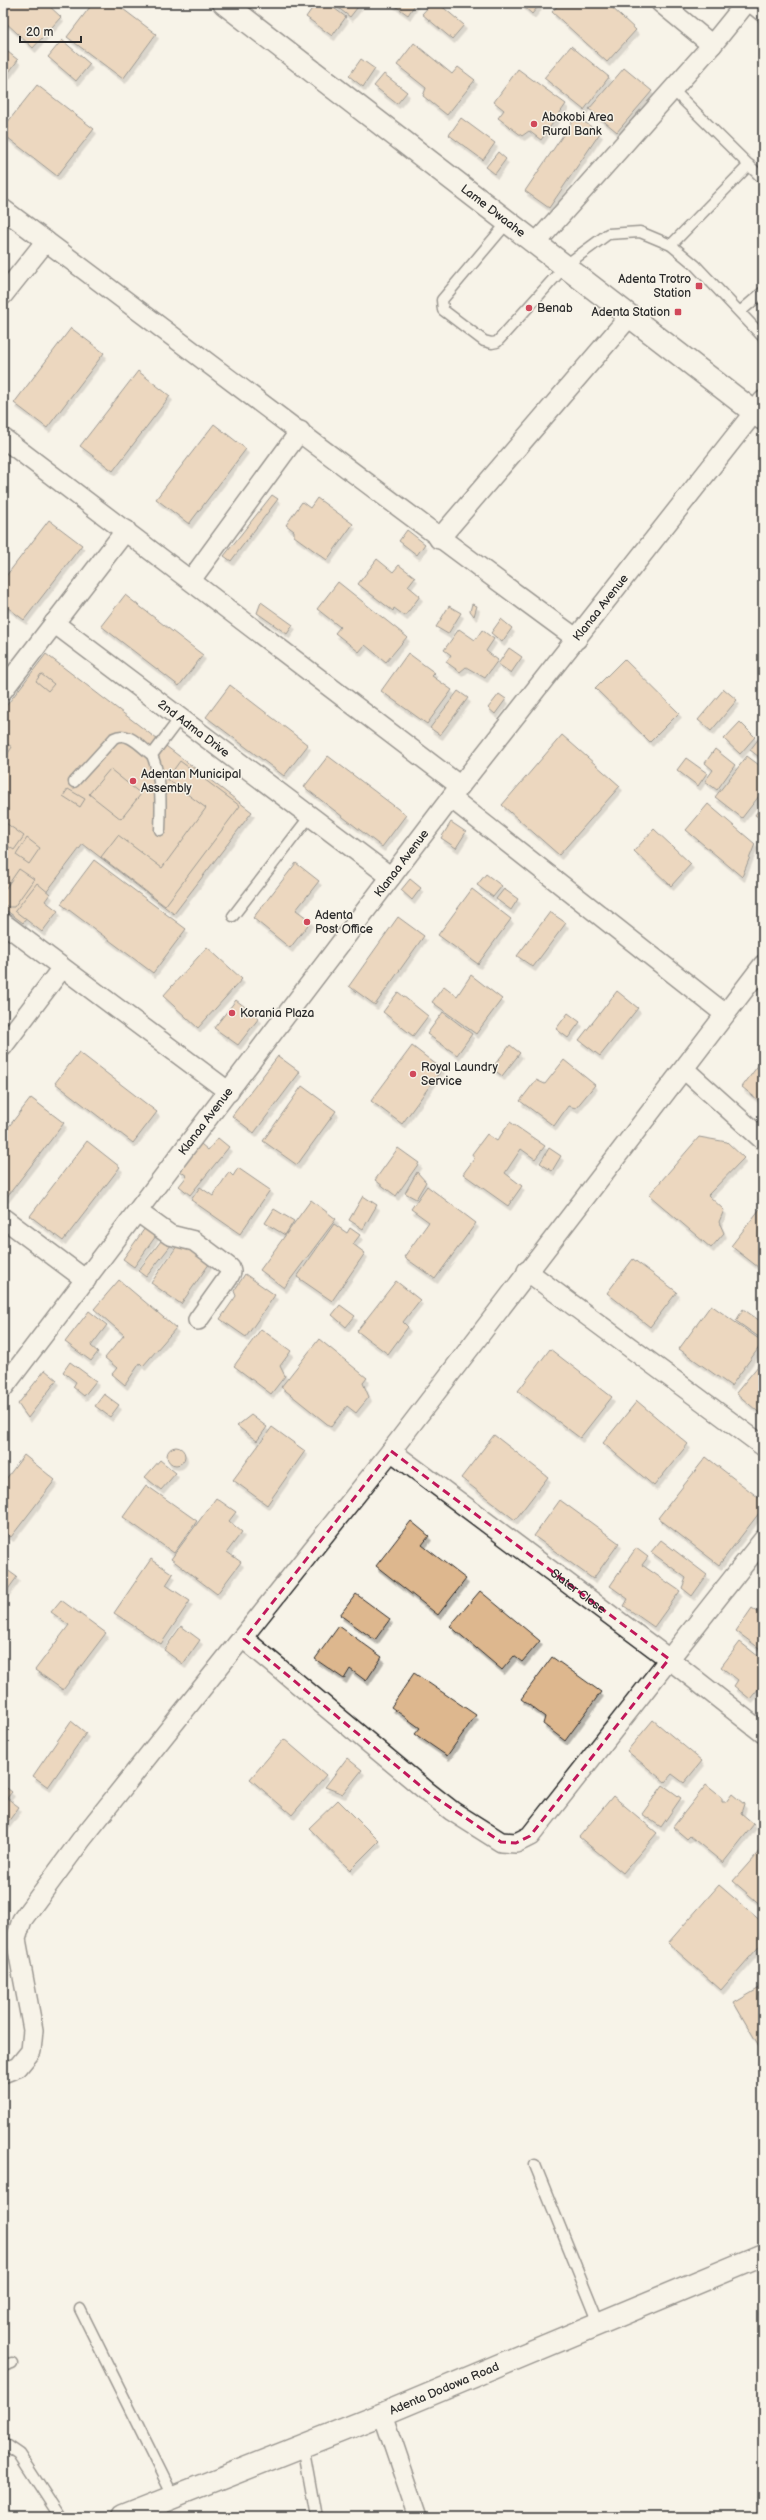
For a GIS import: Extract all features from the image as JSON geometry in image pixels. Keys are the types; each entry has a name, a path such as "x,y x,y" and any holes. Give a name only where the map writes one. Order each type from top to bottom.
{"main road":[{"name":"Lame Dwaahe","path":"224,3 507,223 537,242 629,317 760,410"},
{"name":"Adenta Dodowa Road","path":"123,2517 383,2414 763,2255"}],"street":[{"path":"661,3 712,46"},
{"path":"537,242 712,46 746,3"},
{"path":"752,3 763,12"},
{"path":"3,209 300,431 439,539 577,639"},
{"path":"3,295 46,241"},
{"path":"439,539 629,317"},
{"name":"Klanaa Avenue","path":"3,1388 138,1212 455,792 760,410"},
{"path":"191,580 300,431"},
{"path":"3,438 191,580 455,792 725,1014"},
{"path":"3,690 126,530"},
{"name":"2nd Adma Drive","path":"54,623 391,877"},
{"path":"3,922 62,968 229,1092"},
{"path":"3,1046 62,968"},
{"path":"3,2073 18,2067 31,2051 33,2030 16,1939 22,1920 81,1840 244,1638 391,1451 725,1014 760,976"},
{"path":"684,1069 763,1140"},
{"path":"138,1212 170,1235 194,1241 230,1268 231,1272 228,1278 198,1320"},
{"path":"3,1218 86,1280"},
{"path":"528,1271 763,1446"},
{"name":"Slater Close","path":"391,1451 669,1659 763,1733"},
{"path":"244,1638 428,1794 501,1842 516,1843 530,1836 763,1540"},
{"path":"383,2414 418,2517"}],"lane":[{"path":"672,89 763,179"},
{"path":"671,245 749,165"},
{"path":"507,223 442,300 443,310 484,341 492,344 497,342 566,265 608,234 640,232 671,245 695,265 741,311 763,337"},
{"path":"741,311 763,292"},
{"path":"152,755 180,718"},
{"path":"74,782 114,738 120,735 127,735 152,755 158,770 161,795 160,830"},
{"path":"233,916 310,816"},
{"path":"535,2165 599,2323"},
{"path":"80,2308 173,2496"},
{"path":"3,2443 19,2454 60,2517"},
{"path":"303,2445 316,2517"}],"highlighted area":[{"path":"391,1451 669,1659 530,1836 516,1843 501,1842 429,1793 244,1639"}],"building":[{"path":"3,3 46,3 61,17 33,48 3,20"},
{"path":"93,3 115,3 156,34 123,79 67,37"},
{"path":"316,3 327,3 346,17 332,36 306,17"},
{"path":"332,3 361,3 350,17"},
{"path":"391,3 416,3 408,15"},
{"path":"432,3 438,3 464,25 452,39 422,14"},
{"path":"520,3 541,3 532,14"},
{"path":"560,3 607,3 636,30 607,62 552,12"},
{"path":"62,40 90,64 76,81 48,57"},
{"path":"414,43 452,74 458,67 475,80 447,115 423,96 426,88 397,65"},
{"path":"571,46 609,77 584,110 544,78"},
{"path":"3,48 18,60 3,80"},
{"path":"361,59 375,69 363,87 349,76"},
{"path":"624,68 652,91 617,132 589,109"},
{"path":"518,69 566,104 541,140 529,131 522,136 498,118 504,110 494,102"},
{"path":"384,74 407,92 397,104 374,86"},
{"path":"37,85 94,129 57,176 3,134 3,128"},
{"path":"576,116 600,133 549,208 525,191"},
{"path":"461,118 495,143 483,160 449,135"},
{"path":"498,152 506,159 495,174 486,167"},
{"path":"71,328 104,353 47,428 14,403"},
{"path":"138,371 170,396 113,471 80,446"},
{"path":"214,424 246,449 189,524 156,499"},
{"path":"272,495 278,499 231,561 224,556"},
{"path":"317,498 353,524 327,560 294,536 294,531 286,525 302,502 310,508"},
{"path":"49,520 82,545 24,620 3,604 3,580"},
{"path":"407,530 425,544 417,555 399,541"},
{"path":"377,559 393,572 399,565 415,577 408,586 420,596 405,616 394,608 393,611 358,584"},
{"path":"338,582 407,637 386,662 365,645 359,652 335,633 340,627 317,609"},
{"path":"125,595 203,655 179,686 101,626"},
{"path":"261,602 293,625 287,634 257,613"},
{"path":"472,604 477,606 474,616 470,611"},
{"path":"449,606 461,613 448,634 436,627"},
{"path":"501,619 512,628 502,642 491,633"},
{"path":"459,629 475,640 482,630 494,639 486,651 498,660 485,678 466,667 460,672 446,662 451,655 444,650"},
{"path":"509,648 522,657 511,673 498,664"},
{"path":"408,653 435,673 432,676 452,690 427,724 381,691"},
{"path":"46,654 252,812 174,914 83,844 23,923 3,908 3,710"},
{"path":"624,659 679,713 650,742 595,688"},
{"path":"41,674 54,684 48,691 36,681"},
{"path":"230,685 308,745 284,776 206,717"},
{"path":"724,689 737,700 711,731 698,720"},
{"path":"458,691 468,698 440,735 430,728"},
{"path":"499,694 506,699 495,714 488,708"},
{"path":"740,722 755,737 740,754 724,739"},
{"path":"562,735 620,786 559,855 502,805"},
{"path":"760,737 763,740 763,760 750,750"},
{"path":"3,741 12,747 3,761"},
{"path":"715,749 735,765 717,790 705,781 713,770 705,763"},
{"path":"328,756 406,815 382,847 304,787"},
{"path":"747,756 763,768 763,791 742,818 715,797"},
{"path":"686,758 707,773 698,786 677,770"},
{"path":"180,761 240,806 165,906 101,857 118,835 162,868 206,808 167,779"},
{"path":"110,769 141,794 121,819 89,794"},
{"path":"68,789 85,799 80,807 63,796"},
{"path":"708,804 755,844 742,877 686,830"},
{"path":"763,804 763,820 755,815"},
{"path":"3,821 24,836 14,850 3,843"},
{"path":"451,822 466,832 456,848 441,838"},
{"path":"654,829 691,864 671,886 634,851"},
{"path":"27,838 40,848 29,864 16,855"},
{"path":"94,860 186,929 153,973 61,904"},
{"path":"296,863 319,881 296,910 311,921 290,948 253,918"},
{"path":"19,869 34,879 14,907 8,907 3,903 3,892"},
{"path":"486,874 502,886 493,897 477,885"},
{"path":"410,879 421,888 412,900 401,890"},
{"path":"37,883 50,894 45,901 58,911 42,932 15,911"},
{"path":"472,889 511,919 478,964 438,935"},
{"path":"504,889 518,899 511,910 496,899"},
{"path":"550,912 566,923 533,967 517,956"},
{"path":"398,917 424,936 375,1005 349,986"},
{"path":"207,947 242,979 198,1028 163,996"},
{"path":"471,975 502,999 476,1034 432,1002 444,986 457,996"},
{"path":"617,991 638,1008 600,1056 579,1040"},
{"path":"398,992 428,1016 413,1036 383,1012"},
{"path":"236,1000 259,1018 238,1045 214,1028"},
{"path":"443,1012 472,1034 457,1055 427,1034"},
{"path":"568,1013 580,1022 568,1038 556,1029"},
{"path":"510,1045 520,1053 502,1076 492,1068"},
{"path":"412,1046 442,1069 402,1124 371,1101"},
{"path":"79,1052 157,1112 133,1143 55,1083"},
{"path":"278,1056 300,1072 254,1133 232,1116"},
{"path":"763,1059 763,1104 742,1087"},
{"path":"564,1060 595,1085 576,1108 568,1106 554,1126 520,1101 536,1080 545,1084"},
{"path":"302,1086 336,1111 297,1165 263,1141"},
{"path":"31,1098 64,1123 6,1198 3,1195 3,1134"},
{"path":"510,1122 545,1146 535,1159 521,1149 505,1173 522,1186 508,1206 463,1174 474,1159 472,1154 487,1134 497,1141"},
{"path":"699,1137 727,1142 744,1158 708,1195 724,1210 719,1222 724,1233 711,1248 649,1195"},
{"path":"218,1138 229,1147 190,1195 179,1186 187,1176 180,1171 201,1144 208,1150"},
{"path":"87,1141 120,1167 63,1241 30,1216"},
{"path":"398,1148 419,1163 396,1196 375,1180"},
{"path":"549,1148 561,1156 552,1171 540,1163"},
{"path":"238,1168 270,1190 240,1234 191,1200 200,1187 213,1196 229,1172 233,1176"},
{"path":"417,1172 426,1182 416,1199 405,1193"},
{"path":"427,1186 476,1223 435,1279 404,1257 429,1222 411,1209"},
{"path":"363,1196 377,1205 363,1229 349,1220"},
{"path":"311,1200 336,1219 284,1288 260,1270"},
{"path":"763,1205 763,1271 731,1246"},
{"path":"274,1209 294,1221 285,1235 265,1223"},
{"path":"334,1224 347,1233 350,1228 360,1235 353,1244 365,1253 332,1301 297,1277"},
{"path":"145,1228 158,1233 134,1267 123,1259"},
{"path":"164,1237 175,1240 146,1277 138,1271"},
{"path":"182,1239 212,1260 181,1304 151,1283"},
{"path":"633,1259 677,1292 650,1327 607,1293"},
{"path":"245,1274 275,1295 246,1337 220,1319 236,1296 234,1291"},
{"path":"119,1280 176,1328 143,1366 140,1363 125,1385 112,1374 117,1368 105,1358 124,1335 94,1309"},
{"path":"396,1281 420,1300 403,1322 408,1327 388,1354 357,1331"},
{"path":"340,1305 355,1316 346,1327 332,1315"},
{"path":"711,1305 763,1342 731,1386 679,1349"},
{"path":"743,1309 763,1323 763,1340 736,1321"},
{"path":"89,1311 107,1325 91,1346 98,1352 91,1361 65,1342"},
{"path":"261,1329 291,1351 280,1366 285,1376 271,1394 234,1366"},
{"path":"319,1339 367,1378 363,1383 369,1397 356,1413 347,1406 331,1427 281,1387"},
{"path":"550,1349 612,1397 580,1438 518,1391"},
{"path":"763,1360 763,1416 736,1393"},
{"path":"70,1362 96,1381 84,1396 73,1387 76,1382 63,1372"},
{"path":"45,1370 57,1380 28,1418 18,1404"},
{"path":"104,1394 119,1405 110,1417 95,1406"},
{"path":"637,1401 688,1444 654,1486 603,1443"},
{"path":"251,1415 267,1427 257,1441 237,1426"},
{"path":"272,1427 305,1451 267,1505 233,1480"},
{"path":"494,1435 548,1477 515,1520 461,1478"},
{"path":"176,1447 182,1450 185,1456 182,1462 176,1465 170,1462 167,1456 170,1450"},
{"path":"24,1455 55,1480 11,1537 3,1531 3,1483"},
{"path":"706,1457 763,1501 763,1508 719,1565 658,1518"},
{"path":"160,1460 176,1473 161,1490 145,1477"},
{"path":"146,1485 197,1521 174,1553 123,1517"},
{"path":"216,1498 236,1512 229,1521 242,1532 227,1552 241,1562 217,1594 171,1559"},
{"path":"560,1500 619,1543 593,1579 534,1536"},
{"path":"411,1521 429,1536 422,1545 466,1579 438,1615 376,1566"},
{"path":"661,1540 707,1575 692,1596 682,1588 686,1578 651,1552"},
{"path":"636,1548 648,1557 642,1565 680,1591 654,1627 624,1606 628,1599 610,1586"},
{"path":"151,1559 173,1574 166,1585 190,1601 161,1644 114,1613"},
{"path":"3,1567 17,1577 3,1596"},
{"path":"480,1591 540,1641 522,1662 514,1656 502,1670 450,1626"},
{"path":"356,1594 390,1619 375,1640 340,1615"},
{"path":"61,1600 106,1633 63,1690 35,1670 69,1625 51,1612"},
{"path":"752,1608 763,1616 763,1651 736,1631"},
{"path":"181,1626 200,1640 183,1664 164,1650"},
{"path":"339,1626 382,1657 366,1681 350,1669 344,1679 315,1659"},
{"path":"740,1642 763,1660 763,1683 750,1699 734,1686 738,1680 721,1667"},
{"path":"552,1657 601,1692 565,1741 543,1724 545,1717 521,1699"},
{"path":"414,1673 476,1715 447,1756 415,1734 420,1728 391,1707"},
{"path":"653,1720 702,1761 684,1783 672,1774 665,1782 627,1751"},
{"path":"71,1721 86,1733 48,1787 33,1776"},
{"path":"284,1739 326,1775 292,1815 250,1779"},
{"path":"347,1758 362,1770 343,1794 325,1787"},
{"path":"3,1785 12,1792 7,1798 19,1807 5,1826 3,1824"},
{"path":"663,1785 681,1798 661,1827 642,1814"},
{"path":"706,1785 722,1798 722,1802 726,1802 732,1794 744,1804 741,1813 754,1824 723,1863 690,1836 687,1839 673,1827"},
{"path":"613,1796 657,1833 623,1873 579,1837"},
{"path":"338,1800 379,1841 350,1870 309,1828"},
{"path":"763,1847 763,1907 733,1881"},
{"path":"719,1885 763,1923 763,1942 721,1990 668,1943"},
{"path":"763,1986 763,2053 734,2003"}],"place":[{"name":"Abokobi Area Rural Bank","path":"534,124"},
{"name":"Adenta Trotro Station","path":"699,286"},
{"name":"Benab","path":"529,308"},
{"name":"Adenta Station","path":"678,312"},
{"name":"Adentan Municipal Assembly","path":"133,781"},
{"name":"Adenta Post Office","path":"307,922"},
{"name":"Korania Plaza","path":"232,1013"},
{"name":"Royal Laundry Service","path":"413,1074"}]}
